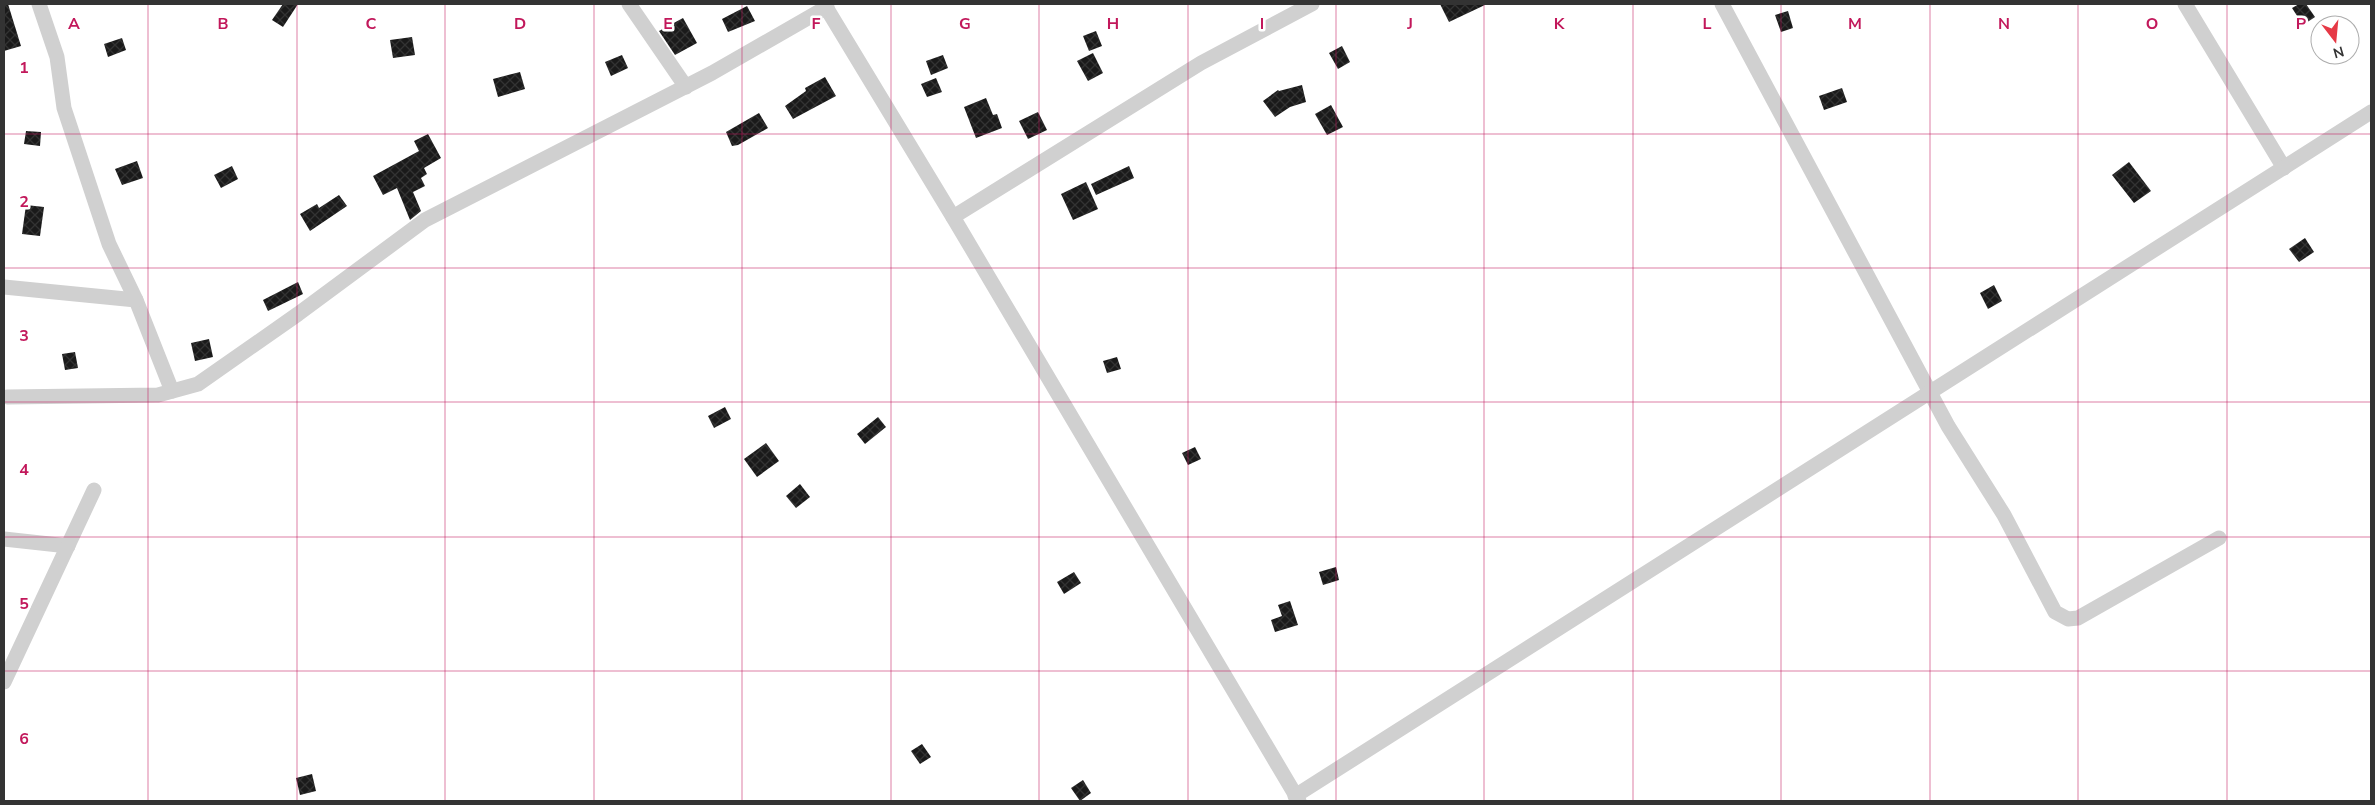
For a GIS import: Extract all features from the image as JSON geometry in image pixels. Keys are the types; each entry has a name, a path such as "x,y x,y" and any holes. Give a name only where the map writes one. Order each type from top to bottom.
{"street":[{"path":"39,4 57,57 64,108 109,244 136,300 172,391"},
{"path":"629,4 686,87"},
{"path":"953,216 1201,63 1312,4"},
{"path":"1722,4 1930,393 2004,515 2054,612 2068,620 2078,618 2219,538"},
{"path":"2185,4 2284,168"},
{"path":"7,397 158,395 198,384 298,314 425,220 686,87 826,6 953,216 1297,798 2371,112"},
{"path":"4,287 136,300"},
{"path":"4,682 94,490"},
{"path":"4,539 68,546"}],"building":[{"path":"4,4 8,4 21,46 4,51"},
{"path":"283,4 298,4 283,27 272,20"},
{"path":"1440,4 1487,4 1449,22"},
{"path":"2299,4 2306,4 2314,15 2310,15 2310,20 2303,25 2292,8"},
{"path":"747,6 755,21 728,32 722,19"},
{"path":"1788,11 1793,28 1781,32 1775,15"},
{"path":"683,18 697,43 675,55 659,31"},
{"path":"1096,31 1102,46 1089,51 1083,36"},
{"path":"412,37 415,55 393,58 390,40"},
{"path":"122,38 126,50 108,57 104,44"},
{"path":"1342,46 1350,62 1338,69 1329,53"},
{"path":"1093,53 1103,73 1088,81 1077,61"},
{"path":"622,55 628,68 611,76 605,62"},
{"path":"943,55 948,68 931,75 926,61"},
{"path":"520,72 525,89 498,97 493,79"},
{"path":"825,77 836,96 793,119 785,106 806,91 805,88"},
{"path":"936,78 942,92 927,97 921,84"},
{"path":"1302,85 1306,102 1290,107 1275,117 1263,101 1278,90"},
{"path":"1842,88 1847,102 1824,110 1819,96"},
{"path":"986,98 993,115 997,114 1002,128 976,138 964,107"},
{"path":"1331,105 1343,127 1327,135 1315,114"},
{"path":"1038,112 1047,130 1028,139 1019,121"},
{"path":"759,113 768,128 738,145 732,146 726,132"},
{"path":"26,131 41,132 40,146 24,144"},
{"path":"428,134 441,158 424,168 427,174 421,178 425,186 413,192 421,211 410,220 397,188 383,195 373,176 419,151 414,141"},
{"path":"137,161 143,178 122,185 115,169"},
{"path":"2129,162 2151,191 2134,203 2112,175"},
{"path":"232,166 238,179 221,188 214,175"},
{"path":"1129,166 1134,178 1096,195 1091,184"},
{"path":"1086,182 1098,209 1073,220 1061,194"},
{"path":"339,195 347,206 310,231 300,214 317,204 319,208"},
{"path":"26,205 44,207 40,236 22,234"},
{"path":"2305,238 2314,252 2299,262 2289,249"},
{"path":"298,282 303,294 268,311 263,300"},
{"path":"1994,285 2002,301 1988,309 1980,293"},
{"path":"209,339 213,357 195,361 191,343"},
{"path":"75,352 78,368 65,370 62,354"},
{"path":"1117,357 1121,369 1107,373 1103,361"},
{"path":"725,407 731,419 714,428 708,416"},
{"path":"878,417 886,427 865,444 857,434"},
{"path":"766,443 779,461 757,477 744,459"},
{"path":"1195,447 1201,459 1188,465 1182,453"},
{"path":"800,484 810,497 796,508 786,496"},
{"path":"1336,567 1339,580 1323,585 1319,572"},
{"path":"1074,572 1081,583 1064,594 1057,582"},
{"path":"1290,601 1298,625 1275,632 1271,620 1282,616 1278,605"},
{"path":"922,744 931,757 920,764 911,751"},
{"path":"312,774 316,791 300,795 296,778"},
{"path":"1083,780 1091,793 1080,801 1071,788"}]}
